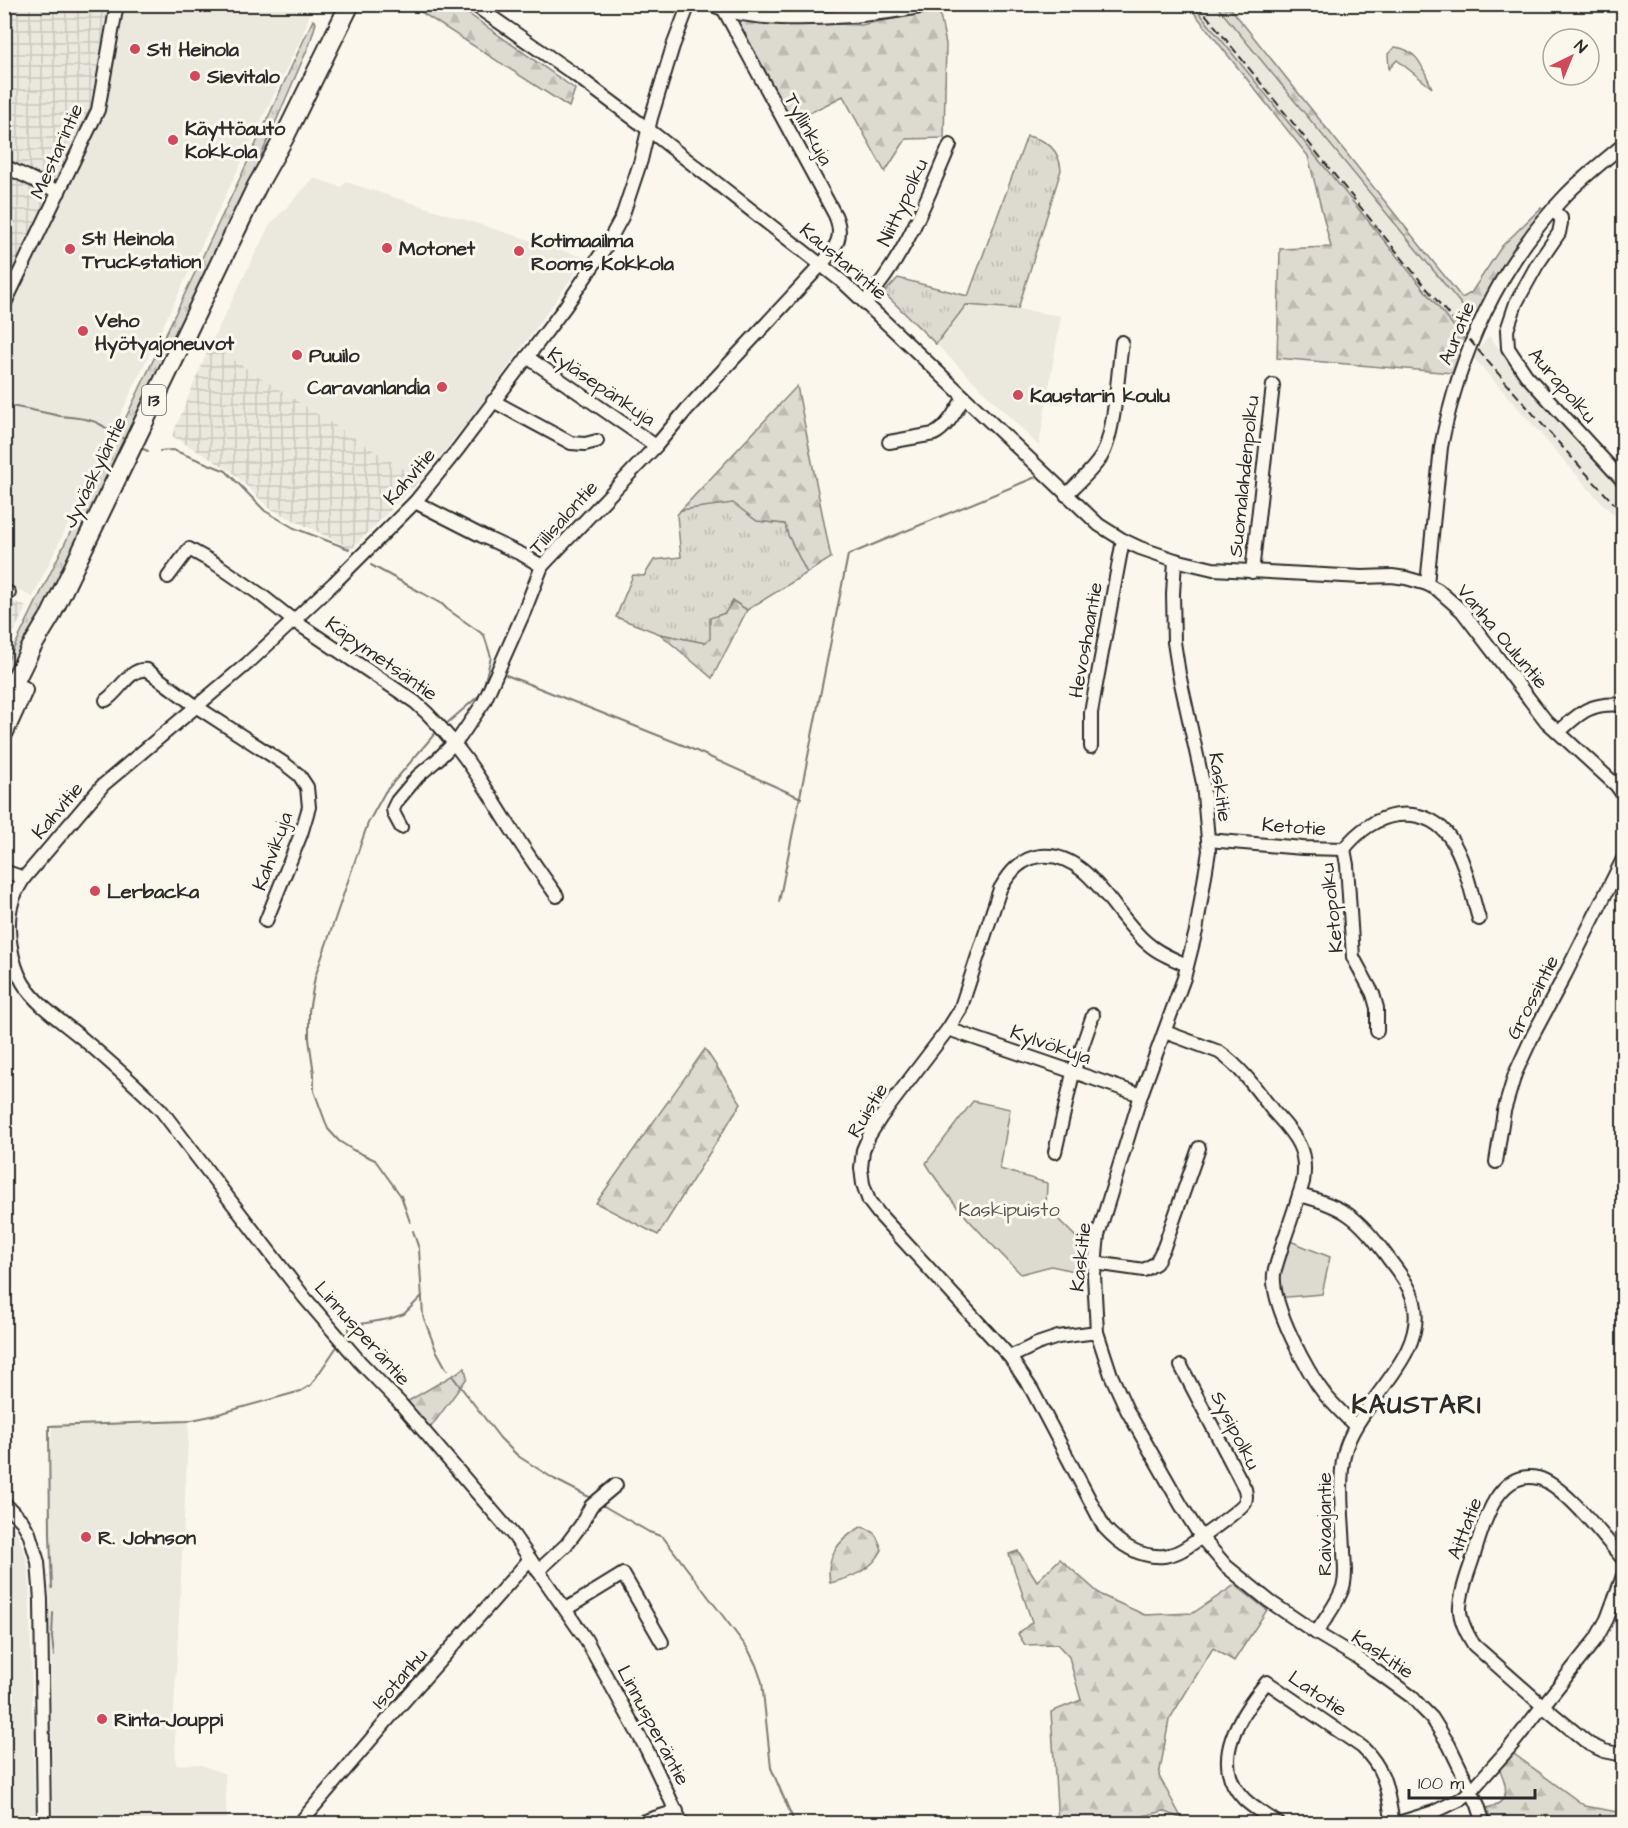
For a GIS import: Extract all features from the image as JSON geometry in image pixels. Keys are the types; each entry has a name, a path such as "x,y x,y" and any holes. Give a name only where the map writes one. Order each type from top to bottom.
{"highway":[{"name":"Jyväskyläntie","path":"257,186 278,131 337,4"},
{"name":"Jyväskyläntie","path":"4,703 31,648 51,615 257,186 285,136 350,4"},
{"name":"Jyväskyläntie","path":"4,732 51,615"}],"street":[{"name":"Mestarintie","path":"4,305 98,110 117,4"},
{"name":"Kahvitie","path":"24,878 103,785 197,707 294,621 415,502 452,457 565,307 605,248 622,217 641,160 670,57 689,4"},
{"path":"711,4 724,10 763,16 800,18 844,10 875,15 935,4"},
{"name":"Kaustarintie","path":"476,5 649,130 865,302 1099,525 1123,540 1174,560"},
{"name":"Tyllinkuja","path":"724,10 840,225 839,239 820,265"},
{"name":"Auratie","path":"1427,584 1441,447 1462,366 1479,323 1522,247 1578,183 1623,144"},
{"name":"Niittypolku","path":"865,302 889,273 908,240 950,145"},
{"path":"4,166 59,192"},
{"name":"Aurapolku","path":"1553,210 1561,218 1559,234 1537,265 1516,303 1507,330 1508,348 1526,375 1623,482"},
{"name":"Tiilisalontie","path":"401,827 393,809 397,801 418,776 454,743 476,715 490,690 542,566 656,446 687,409 820,265"},
{"path":"1066,495 1099,461 1107,445 1122,342"},
{"name":"Kyläsepänkuja","path":"526,357 656,446"},
{"name":"Suomalahdenpolku","path":"1252,572 1273,385"},
{"path":"889,442 934,434 939,431 964,397"},
{"path":"494,401 563,441 579,444 597,441"},
{"path":"415,502 542,566"},
{"name":"Hevoshaantie","path":"1091,747 1091,713 1123,540"},
{"name":"Käpymetsäntie","path":"168,577 189,549 230,574 294,621 415,702 433,717 454,743 557,896"},
{"name":"Vanha Ouluntie","path":"1174,560 1213,569 1362,577 1392,576 1427,584 1445,595 1462,611 1546,721 1616,785 1623,796"},
{"name":"Kaskitie","path":"1174,560 1174,642 1203,783 1209,851 1196,931 1187,965 1141,1095 1098,1235 1094,1298 1097,1332 1111,1375 1127,1410 1181,1505 1226,1566 1278,1608 1316,1634 1358,1658 1421,1707 1432,1718 1449,1745 1484,1824"},
{"name":"Kahvikuja","path":"106,700 134,673 140,669 147,670 197,707 299,775 307,787 309,807 266,921"},
{"path":"1559,732 1585,710 1607,704 1623,705"},
{"name":"Ketotie","path":"1208,840 1344,849 1350,840 1376,821 1391,815 1423,815 1436,821 1455,843 1479,919"},
{"name":"Ketopolku","path":"1344,849 1353,957 1373,994 1377,1008 1377,1031"},
{"name":"Ruistie","path":"1187,965 1157,951 1146,943 1090,876 1076,864 1049,855 1026,860 1016,867 1000,889 960,1010 869,1136 863,1150 861,1168 863,1184 869,1201 879,1214 1010,1357 1032,1390 1096,1513 1111,1535 1130,1550 1163,1556 1182,1550 1204,1534"},
{"name":"Grossintie","path":"1496,1162 1504,1111 1515,1074 1623,857"},
{"path":"4,871 24,878"},
{"name":"Linnusperäntie","path":"24,878 10,888 9,922 14,960 24,984 41,1004 161,1110 304,1297 360,1362 415,1420 514,1536 585,1638 642,1740 682,1824"},
{"path":"1054,1152 1073,1073 1093,1015"},
{"name":"Kylvökuja","path":"948,1029 1141,1095"},
{"path":"1165,1032 1219,1052 1235,1065 1298,1143 1305,1170 1275,1266 1276,1296 1292,1338 1317,1383 1355,1426"},
{"path":"1095,1263 1144,1270 1156,1263 1164,1247 1199,1148"},
{"name":"Raivaajantie","path":"1299,1195 1323,1201 1348,1213 1356,1221 1384,1253 1408,1289 1414,1302 1415,1322 1410,1343 1400,1362 1355,1426 1345,1452 1342,1474 1345,1578 1340,1596 1316,1634"},
{"path":"1010,1357 1058,1337 1097,1332"},
{"name":"Sysipolku","path":"1181,1366 1241,1480 1247,1496 1243,1505 1204,1534"},
{"name":"Aittatie","path":"1623,1560 1558,1487 1548,1481 1525,1477 1514,1481 1498,1494 1490,1507 1459,1608 1462,1622 1474,1645 1589,1744 1604,1751 1623,1755"},
{"path":"538,1571 566,1545 581,1525 591,1506 616,1485"},
{"path":"4,1503 18,1515 29,1533 38,1562 45,1824"},
{"name":"Isotanhu","path":"299,1824 530,1559"},
{"path":"1471,1791 1543,1706 1602,1629 1623,1573"},
{"path":"566,1609 623,1574 662,1642"},
{"name":"Latotie","path":"1279,1824 1245,1800 1236,1789 1229,1774 1227,1755 1240,1717 1267,1682 1362,1747 1374,1759 1384,1777 1394,1824 1434,1812 1461,1800 1471,1791"},
{"path":"635,1824 677,1811"}],"shaded area":[{"path":"4,5 112,5 94,104 61,178 51,183 5,160"},
{"path":"123,5 313,5 302,36 33,597 5,584 4,320 104,107"},
{"path":"1193,5 1216,5 1474,320 1465,340"},
{"path":"5,172 47,193 50,201 5,294"},
{"path":"314,178 341,187 346,182 586,258 469,421 420,480 210,345 269,226"},
{"name":"Kaustarin koulu","path":"966,304 1061,316 1039,446 936,344"},
{"path":"1489,336 1543,403 1623,491 1623,524 1596,497 1473,357"},
{"path":"210,345 420,480 352,549 269,508 231,471 172,436"},
{"path":"5,597 26,607 5,651"},
{"path":"189,1421 174,1712 176,1765 198,1764 225,1774 227,1823 53,1823 49,1519 52,1424"},
{"path":"5,1516 16,1531 25,1553 29,1572 35,1823 5,1823"}],"green space":[{"path":"410,5 456,5 575,89 569,107"},
{"path":"1188,5 1193,5 1465,340 1452,373 1277,358 1280,249 1331,247 1308,156"},
{"path":"1216,5 1228,5 1462,298 1471,293 1502,246 1541,208 1544,210 1474,320"},
{"path":"939,10 946,44 944,138 906,139 885,172 843,96 790,123 733,19 861,25"},
{"path":"313,20 316,23 310,43 250,181 115,458 5,694 5,666 108,455"},
{"path":"1395,47 1415,56 1423,67 1432,88 1397,60 1389,69 1388,54"},
{"path":"1027,136 1046,143 1055,151 1061,170 1018,309 966,305 936,344 884,293 898,278 968,296"},
{"path":"797,386 831,558 807,573 785,524 757,521 733,503 681,510"},
{"path":"733,502 757,521 785,524 807,573 747,610 733,601 710,639 705,643 660,634 616,617 633,575 644,576 654,560 681,557 677,515 681,510"},
{"path":"733,601 747,610 712,678 660,634 705,643 710,639 710,618 725,613"},
{"path":"705,1049 741,1103 658,1235 596,1203"},
{"name":"Kaskipuisto","path":"973,1101 1010,1109 1000,1169 1047,1183 1046,1207 1077,1238 1097,1242 1094,1275 1051,1266 1021,1274 970,1222 946,1193 926,1163"},
{"path":"1285,1239 1330,1257 1322,1294 1276,1298"},
{"path":"465,1368 467,1378 431,1427 405,1403"},
{"path":"861,1527 875,1534 882,1550 867,1568 846,1579 830,1583 830,1565 835,1550 846,1537"},
{"path":"1018,1551 1037,1581 1060,1559 1101,1595 1145,1615 1193,1613 1235,1585 1267,1610 1234,1661 1213,1648 1169,1720 1159,1776 1182,1819 1164,1811 1114,1823 1058,1823 1051,1712 1081,1700 1069,1657 1057,1644 1025,1645 1018,1634 1032,1622 1009,1554"},
{"path":"1514,1754 1585,1806 1623,1813 1623,1823 1491,1823 1486,1808 1500,1802 1505,1793 1499,1768"}],"waterway":[{"path":"4,405 86,419 99,423 109,431"},
{"path":"119,436 124,439"},
{"path":"143,449 148,451"},
{"path":"160,451 173,450 226,471 265,511 294,528 349,549"},
{"path":"779,902 848,555 1036,477"},
{"path":"371,565 442,604 484,635 491,657 482,693 445,725"},
{"path":"506,675 685,746 801,798"},
{"path":"410,1222 401,1196 375,1160 339,1141 328,1129 314,1091 309,1011 315,977 368,823 385,792 438,730"},
{"path":"413,1231 419,1249 423,1316 436,1350 447,1370"},
{"path":"349,1337 349,1326 404,1314 422,1296"},
{"path":"52,1588 49,1426 187,1421 211,1416 301,1391 311,1385 336,1348"},
{"path":"453,1377 500,1438 518,1456 554,1479 593,1499"},
{"path":"602,1505 649,1532 663,1537 748,1649 762,1682 771,1768 795,1824"},
{"path":"53,1613 54,1656"}],"railway":[{"path":"1197,4 1459,327 1513,391 1624,514"}],"place":[{"name":"St1 Heinola","path":"135,49"},
{"name":"Sievitalo","path":"195,76"},
{"name":"Käyttöauto Kokkola","path":"173,140"},
{"name":"Motonet","path":"387,248"},
{"name":"St1 Heinola Truckstation","path":"70,249"},
{"name":"Kotimaailma Rooms Kokkola","path":"519,251"},
{"name":"Veho Hyötyajoneuvot","path":"83,331"},
{"name":"Puuilo","path":"297,355"},
{"name":"Caravanlandia","path":"442,387"},
{"name":"Kaustarin koulu","path":"1018,395"},
{"name":"Lerbacka","path":"95,891"},
{"name":"R. Johnson","path":"86,1537"},
{"name":"Rinta-Jouppi","path":"102,1719"}],"district":[{"name":"KAUSTARI","path":"1417,1404"}]}
